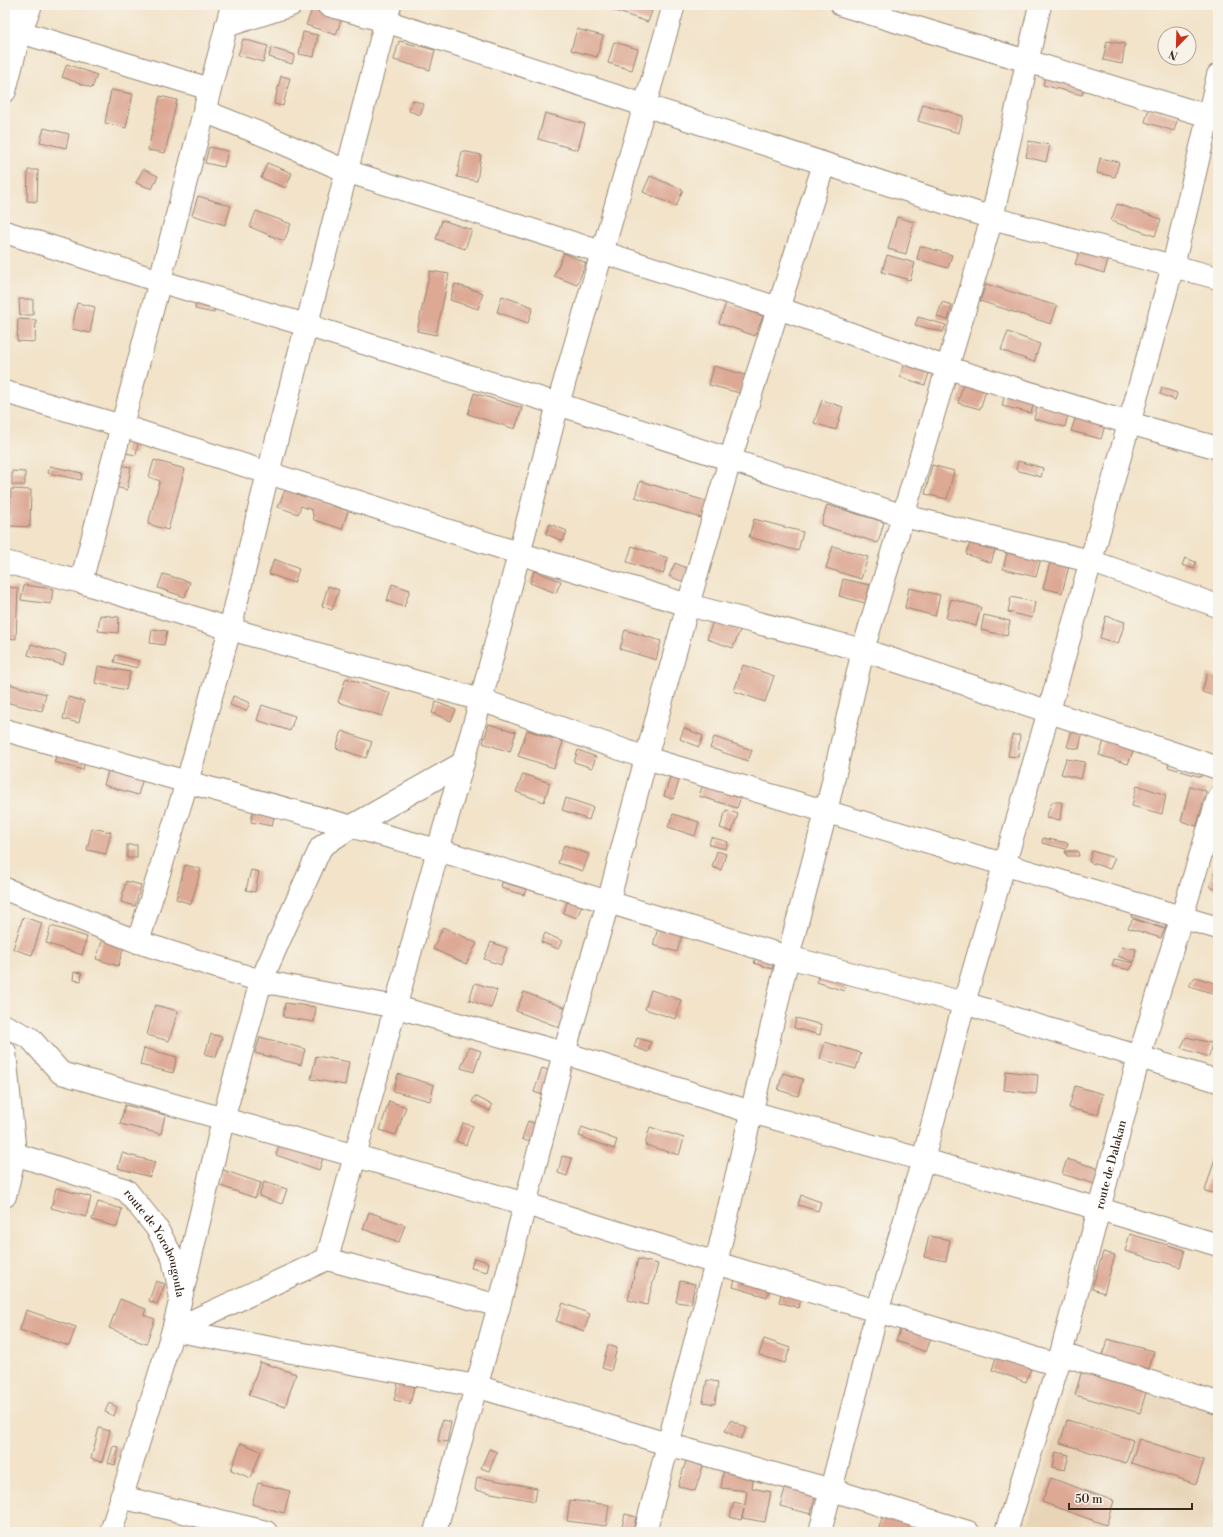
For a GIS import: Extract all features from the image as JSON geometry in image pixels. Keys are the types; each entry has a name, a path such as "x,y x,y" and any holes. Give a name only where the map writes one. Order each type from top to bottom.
{"street":[{"path":"5,91 15,5"},
{"path":"12,31 31,5"},
{"path":"81,582 232,5"},
{"path":"226,26 291,5"},
{"path":"328,5 388,13 646,105 992,218 1218,278"},
{"path":"327,1259 438,850 481,700 558,404 674,5"},
{"path":"842,5 1213,117"},
{"path":"645,1532 716,1263 788,957 826,812 863,650 992,218 1040,5"},
{"path":"138,942 187,782 230,630 268,473 388,13"},
{"path":"12,31 210,89"},
{"path":"820,1532 877,1312 923,1160 964,1003 1049,711 1173,266 1213,117 1218,75"},
{"path":"204,111 271,138 346,171 778,308 948,368 1129,423 1218,448"},
{"path":"435,1532 499,1306 564,1053 608,903 688,605 730,460 824,164"},
{"path":"5,232 558,404 904,516 1090,561 1218,606"},
{"path":"5,392 122,426 518,553 688,605 863,650 1218,768"},
{"path":"5,562 81,582 230,630 481,700 646,758 1218,928"},
{"path":"5,730 187,782 438,850 788,957 964,1003 1218,1081"},
{"path":"181,1298 223,1120 261,981 321,847 352,826 463,763"},
{"name":"route de Dalakan","path":"1006,1532 1060,1359 1139,1057 1218,798"},
{"path":"5,889 138,942 261,981 396,1007 564,1053 751,1112 1100,1209 1218,1246"},
{"path":"5,1026 30,1038 61,1073 223,1120 526,1204 877,1312 1060,1359 1218,1403"},
{"path":"5,1052 15,1154 5,1196"},
{"name":"route de Yorobougoula","path":"15,1154 126,1190 156,1227 173,1258 181,1298 173,1330 111,1532"},
{"path":"173,1330 327,1259 499,1306"},
{"path":"173,1330 476,1386 667,1444 832,1490 968,1532"},
{"path":"121,1497 266,1532"}],"shaded area":[{"path":"1077,1364 1218,1408 1218,1532 1025,1532"}],"building":[{"path":"600,5 634,5 652,11 648,22"},
{"path":"313,7 342,17 336,35 306,25"},
{"path":"577,29 603,36 597,57 571,50"},
{"path":"303,32 318,35 314,57 299,54"},
{"path":"243,39 268,46 263,62 238,55"},
{"path":"399,41 435,50 430,70 394,60"},
{"path":"1107,41 1125,44 1122,64 1103,60"},
{"path":"614,42 638,49 632,70 608,63"},
{"path":"271,48 295,55 292,64 269,57"},
{"path":"67,64 97,75 92,88 62,77"},
{"path":"281,76 290,78 283,106 274,104"},
{"path":"1045,77 1084,86 1082,95 1043,85"},
{"path":"111,90 133,94 126,128 105,123"},
{"path":"160,96 177,100 165,153 148,150"},
{"path":"413,100 424,104 420,115 409,111"},
{"path":"923,104 963,116 959,133 918,121"},
{"path":"1149,108 1178,117 1174,131 1145,122"},
{"path":"545,113 585,124 578,150 538,139"},
{"path":"44,128 69,134 66,148 40,142"},
{"path":"1029,141 1050,145 1046,162 1026,157"},
{"path":"209,147 228,151 224,167 205,163"},
{"path":"462,151 481,155 477,181 457,177"},
{"path":"1100,158 1119,162 1115,177 1097,173"},
{"path":"267,163 292,173 286,188 261,178"},
{"path":"143,169 158,176 152,189 136,183"},
{"path":"28,170 38,170 37,202 27,201"},
{"path":"650,176 683,190 676,206 643,192"},
{"path":"198,196 231,206 225,225 192,215"},
{"path":"1117,204 1161,219 1155,236 1111,221"},
{"path":"256,211 291,224 284,241 250,227"},
{"path":"897,217 914,222 906,254 888,249"},
{"path":"442,220 472,230 465,249 436,239"},
{"path":"920,246 952,255 948,268 917,259"},
{"path":"1080,249 1109,258 1104,273 1075,264"},
{"path":"564,253 586,263 577,285 554,276"},
{"path":"887,255 915,263 910,280 882,272"},
{"path":"430,271 449,274 436,335 417,331"},
{"path":"455,284 483,293 478,309 450,300"},
{"path":"986,284 1057,306 1051,324 980,301"},
{"path":"197,295 216,298 214,313 195,309"},
{"path":"502,296 533,307 528,323 497,312"},
{"path":"19,299 33,299 33,315 20,315"},
{"path":"942,302 952,305 948,320 937,317"},
{"path":"77,303 95,307 90,333 72,329"},
{"path":"726,303 763,316 755,336 719,323"},
{"path":"918,317 946,325 943,332 915,325"},
{"path":"18,319 36,320 35,342 17,341"},
{"path":"1008,332 1040,344 1034,362 1001,350"},
{"path":"906,359 931,367 925,385 900,377"},
{"path":"714,366 745,375 740,393 709,385"},
{"path":"964,381 987,388 980,409 958,403"},
{"path":"1162,388 1177,393 1175,400 1160,394"},
{"path":"1006,390 1035,397 1031,413 1002,406"},
{"path":"474,393 522,408 515,429 468,414"},
{"path":"822,400 843,407 836,430 814,423"},
{"path":"1038,403 1069,411 1065,427 1034,419"},
{"path":"1077,413 1106,422 1101,439 1071,431"},
{"path":"128,436 139,438 136,455 125,453"},
{"path":"154,460 185,469 168,530 148,524 160,481 149,477"},
{"path":"1018,461 1043,468 1041,477 1016,470"},
{"path":"119,465 131,467 127,490 115,487"},
{"path":"932,465 954,471 947,499 925,494"},
{"path":"50,466 82,473 81,480 48,473"},
{"path":"12,471 25,472 25,485 12,485"},
{"path":"640,481 709,502 704,519 635,497"},
{"path":"11,489 31,490 30,527 10,526"},
{"path":"285,490 348,511 342,529 314,520 312,510 301,506 298,514 278,507"},
{"path":"827,505 884,522 878,543 821,525"},
{"path":"754,519 803,532 798,551 749,537"},
{"path":"550,524 567,531 563,541 546,534"},
{"path":"973,535 997,543 991,563 966,554"},
{"path":"632,546 668,558 663,574 627,562"},
{"path":"833,546 868,557 861,579 826,568"},
{"path":"1008,549 1041,558 1036,577 1003,569"},
{"path":"1185,558 1196,562 1194,569 1182,565"},
{"path":"274,559 299,569 294,583 269,574"},
{"path":"1050,562 1069,566 1062,593 1043,588"},
{"path":"675,563 691,570 686,583 669,576"},
{"path":"534,571 561,581 556,593 530,583"},
{"path":"163,574 190,582 185,597 158,588"},
{"path":"843,579 870,585 865,603 839,596"},
{"path":"392,584 410,590 404,607 387,601"},
{"path":"24,585 53,589 51,604 21,600"},
{"path":"328,586 339,590 332,610 322,606"},
{"path":"5,587 18,588 16,639 5,638"},
{"path":"909,588 940,595 935,616 905,608"},
{"path":"1011,597 1035,602 1032,618 1008,612"},
{"path":"951,599 981,607 976,626 946,618"},
{"path":"100,615 119,617 118,633 98,631"},
{"path":"984,615 1010,621 1007,636 981,630"},
{"path":"1106,616 1125,622 1118,644 1100,638"},
{"path":"713,621 740,630 733,648 707,639"},
{"path":"152,629 167,631 164,645 150,643"},
{"path":"625,630 661,641 656,660 620,649"},
{"path":"5,642 7,642 6,674 5,674"},
{"path":"31,644 66,654 63,665 28,655"},
{"path":"116,655 139,661 137,668 114,662"},
{"path":"743,665 774,676 765,702 734,691"},
{"path":"98,666 130,672 126,690 95,683"},
{"path":"1207,674 1218,678 1218,697 1202,692"},
{"path":"346,678 390,693 382,716 338,702"},
{"path":"5,683 46,694 42,711 5,702"},
{"path":"233,696 250,703 246,711 230,705"},
{"path":"68,697 84,701 79,723 63,719"},
{"path":"436,702 456,710 451,721 432,713"},
{"path":"262,705 295,716 290,731 257,720"},
{"path":"489,724 516,732 510,752 483,743"},
{"path":"684,728 703,736 699,747 680,739"},
{"path":"527,730 563,742 554,768 518,756"},
{"path":"1072,730 1083,730 1079,749 1067,747"},
{"path":"342,731 372,742 366,758 336,748"},
{"path":"1012,735 1020,735 1018,757 1008,756"},
{"path":"1106,736 1135,746 1128,764 1099,755"},
{"path":"714,737 752,750 748,761 710,748"},
{"path":"578,750 596,757 592,768 574,762"},
{"path":"57,754 85,761 83,770 54,762"},
{"path":"1170,756 1203,767 1201,777 1168,767"},
{"path":"1066,759 1085,762 1081,779 1061,774"},
{"path":"110,765 144,775 138,795 104,785"},
{"path":"672,772 681,775 673,799 664,796"},
{"path":"523,774 550,783 544,802 516,792"},
{"path":"705,779 743,791 737,808 699,796"},
{"path":"1137,785 1166,795 1162,814 1132,806"},
{"path":"1190,786 1206,791 1197,826 1181,821"},
{"path":"566,798 593,807 589,820 562,810"},
{"path":"1052,802 1062,802 1060,820 1046,818"},
{"path":"726,810 738,814 732,832 720,828"},
{"path":"253,812 274,816 272,826 251,822"},
{"path":"673,814 699,822 695,836 668,827"},
{"path":"92,828 111,832 106,854 87,850"},
{"path":"711,837 728,842 726,849 709,845"},
{"path":"1043,838 1068,843 1066,849 1042,843"},
{"path":"127,845 137,845 137,858 127,858"},
{"path":"564,845 589,854 583,871 558,863"},
{"path":"717,851 726,854 721,870 712,867"},
{"path":"1065,851 1078,851 1079,856 1067,856"},
{"path":"1092,851 1115,858 1110,869 1089,862"},
{"path":"1218,860 1218,890 1210,887"},
{"path":"185,865 201,869 191,904 176,899"},
{"path":"251,870 259,872 255,892 246,890"},
{"path":"126,881 141,885 135,906 121,902"},
{"path":"502,882 526,889 524,895 501,888"},
{"path":"568,900 582,905 577,918 563,913"},
{"path":"1134,908 1168,920 1165,929 1131,917"},
{"path":"23,917 42,923 32,955 13,949"},
{"path":"1133,919 1165,929 1161,938 1128,928"},
{"path":"659,925 683,932 677,952 653,945"},
{"path":"51,926 87,937 82,955 46,943"},
{"path":"443,927 477,943 466,964 433,949"},
{"path":"545,933 562,941 558,949 541,942"},
{"path":"103,939 124,946 118,966 96,959"},
{"path":"491,942 507,948 501,965 484,959"},
{"path":"1122,947 1136,949 1134,962 1118,956"},
{"path":"758,952 776,958 772,969 754,963"},
{"path":"1114,959 1134,963 1130,970 1112,966"},
{"path":"821,971 848,980 844,991 817,982"},
{"path":"74,972 82,973 81,981 73,980"},
{"path":"1195,977 1218,984 1218,995 1189,986"},
{"path":"475,983 497,990 491,1008 469,1000"},
{"path":"651,990 681,1000 676,1019 645,1009"},
{"path":"524,992 571,1010 564,1029 516,1011"},
{"path":"285,1003 316,1007 314,1022 283,1017"},
{"path":"155,1005 178,1011 169,1041 147,1035"},
{"path":"796,1018 822,1025 820,1035 794,1028"},
{"path":"211,1034 222,1037 216,1057 205,1054"},
{"path":"260,1037 305,1049 301,1065 255,1053"},
{"path":"1186,1037 1212,1043 1209,1057 1181,1048"},
{"path":"637,1038 651,1042 648,1052 634,1047"},
{"path":"825,1042 861,1053 856,1069 820,1059"},
{"path":"469,1047 481,1051 474,1072 461,1068"},
{"path":"144,1048 177,1057 173,1073 140,1065"},
{"path":"316,1056 349,1062 345,1085 311,1079"},
{"path":"542,1068 554,1072 545,1096 534,1092"},
{"path":"1006,1071 1038,1075 1036,1094 1004,1090"},
{"path":"783,1073 803,1079 798,1096 778,1090"},
{"path":"398,1074 434,1085 430,1101 393,1091"},
{"path":"1075,1086 1103,1094 1098,1115 1069,1108"},
{"path":"475,1096 492,1105 490,1111 472,1102"},
{"path":"389,1101 406,1107 396,1135 380,1130"},
{"path":"125,1105 165,1115 161,1134 120,1124"},
{"path":"528,1121 539,1125 532,1143 522,1139"},
{"path":"463,1123 473,1126 466,1145 456,1141"},
{"path":"582,1127 617,1140 614,1149 579,1136"},
{"path":"650,1127 684,1138 679,1155 645,1145"},
{"path":"282,1138 325,1153 319,1170 276,1155"},
{"path":"122,1153 155,1162 150,1177 118,1168"},
{"path":"562,1156 572,1158 567,1176 558,1173"},
{"path":"1215,1158 1218,1159 1218,1194 1205,1191"},
{"path":"1067,1159 1103,1170 1098,1185 1062,1174"},
{"path":"223,1170 261,1183 255,1198 218,1185"},
{"path":"264,1182 287,1189 282,1204 259,1196"},
{"path":"56,1188 91,1197 86,1217 51,1208"},
{"path":"801,1195 821,1202 818,1211 798,1205"},
{"path":"98,1202 122,1209 117,1227 92,1220"},
{"path":"369,1212 405,1225 399,1242 363,1229"},
{"path":"1130,1234 1185,1250 1180,1267 1125,1251"},
{"path":"929,1236 950,1240 946,1261 924,1257"},
{"path":"1103,1252 1115,1255 1104,1293 1092,1289"},
{"path":"474,1258 489,1262 487,1272 471,1268"},
{"path":"638,1259 658,1264 647,1305 628,1300"},
{"path":"736,1276 770,1287 767,1297 733,1287"},
{"path":"156,1281 165,1284 157,1304 149,1301"},
{"path":"680,1281 695,1284 691,1304 676,1302"},
{"path":"781,1294 801,1299 799,1308 779,1302"},
{"path":"120,1299 146,1309 144,1315 155,1319 146,1344 109,1328"},
{"path":"563,1303 590,1314 584,1331 556,1321"},
{"path":"26,1310 76,1327 69,1346 20,1330"},
{"path":"902,1325 932,1335 926,1352 896,1341"},
{"path":"764,1339 790,1348 785,1363 759,1355"},
{"path":"1107,1339 1154,1351 1149,1369 1102,1357"},
{"path":"608,1345 617,1348 611,1371 602,1368"},
{"path":"998,1351 1033,1363 1026,1382 992,1370"},
{"path":"260,1362 296,1374 285,1407 249,1395"},
{"path":"1083,1366 1148,1385 1140,1413 1075,1395"},
{"path":"399,1379 415,1383 410,1404 394,1400"},
{"path":"707,1380 718,1382 715,1404 703,1402"},
{"path":"109,1403 117,1407 114,1416 105,1412"},
{"path":"442,1420 451,1422 447,1442 438,1441"},
{"path":"731,1420 747,1428 741,1439 725,1431"},
{"path":"1067,1420 1133,1440 1126,1463 1060,1443"},
{"path":"99,1428 110,1431 102,1462 91,1459"},
{"path":"1139,1439 1204,1460 1196,1484 1131,1463"},
{"path":"241,1443 261,1451 251,1478 231,1470"},
{"path":"113,1446 119,1447 115,1465 108,1463"},
{"path":"489,1449 497,1452 489,1471 481,1468"},
{"path":"1056,1452 1069,1455 1065,1470 1053,1467"},
{"path":"688,1455 705,1460 695,1491 678,1486"},
{"path":"724,1469 754,1473 752,1488 771,1492 765,1522 742,1518 744,1509 741,1520 730,1517 734,1502 745,1505 747,1491 721,1488"},
{"path":"477,1477 537,1488 535,1501 475,1490"},
{"path":"1051,1478 1114,1501 1106,1525 1042,1502"},
{"path":"787,1482 817,1490 811,1514 780,1506"},
{"path":"258,1483 290,1491 284,1513 252,1504"},
{"path":"570,1500 609,1505 606,1526 567,1521"},
{"path":"625,1514 636,1517 633,1532 621,1532"},
{"path":"883,1515 911,1523 908,1532 878,1531"},
{"path":"177,1527 191,1532 175,1532"}]}
